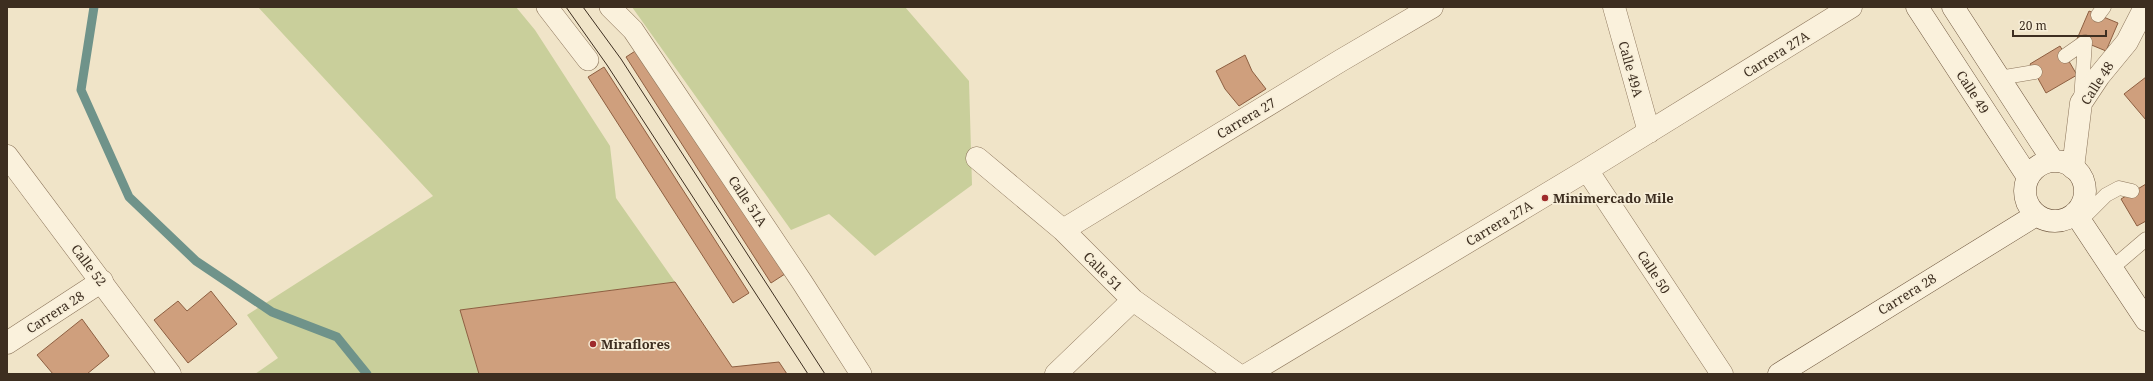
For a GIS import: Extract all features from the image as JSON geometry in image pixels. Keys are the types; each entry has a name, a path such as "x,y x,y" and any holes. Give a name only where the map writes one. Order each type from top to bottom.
{"street":[{"path":"547,7 588,60"},
{"name":"Calle 51A","path":"610,7 632,30 802,282 860,374"},
{"name":"Carrera 27","path":"1062,230 1333,65 1432,7"},
{"name":"Calle 49A","path":"1614,7 1649,132"},
{"name":"Carrera 27A","path":"1248,374 1587,170 1851,7"},
{"name":"Calle 49","path":"1917,7 2028,177"},
{"path":"1953,7 1999,78 2063,164 2080,175 2084,185 2082,205 2078,217"},
{"name":"Calle 48","path":"2063,164 2081,103 2099,76 2127,42 2145,7"},
{"name":"Calle 52","path":"7,156 102,281 170,374"},
{"name":"Calle 51","path":"977,158 1062,230 1133,300 1237,374"},
{"path":"2063,164 2038,166 2028,177 2025,185 2026,200 2036,215 2046,220 2056,221 2078,217"},
{"name":"Calle 50","path":"1587,170 1722,374"},
{"name":"Carrera 28","path":"1779,374 2036,215"},
{"path":"2078,217 2146,320"},
{"name":"Carrera 28","path":"7,343 102,281"},
{"path":"1056,374 1133,300"}],"lane":[{"path":"2065,56 2085,42 2081,103"},
{"path":"1999,78 2035,72"},
{"path":"2078,217 2106,195 2119,188 2132,191"},
{"path":"2112,268 2146,239"}],"green space":[{"path":"258,7 516,7 535,30 610,146 616,198 675,282 460,310 479,374 255,374 278,358 247,315 433,196"},
{"path":"632,7 905,7 969,81 972,185 875,256 829,214 791,230"}],"building":[{"path":"2089,11 2118,23 2106,51 2077,39"},
{"path":"643,46 788,272 771,283 626,57"},
{"path":"2060,46 2077,75 2046,93 2030,64"},
{"path":"1245,55 1252,71 1266,89 1239,106 1225,89 1216,71"},
{"path":"604,67 749,293 733,303 588,77"},
{"path":"2146,77 2146,120 2124,94"},
{"path":"2146,184 2146,221 2137,226 2121,199"},
{"name":"Miraflores","path":"675,282 732,367 779,362 787,374 479,374 460,310"},
{"path":"211,291 237,324 188,363 154,320 178,301 187,311"},
{"path":"82,319 109,356 87,374 53,374 37,355"}],"waterway":[{"path":"94,7 81,90 129,197 196,261 272,312 337,337 367,374"}],"tram line":[{"path":"566,7 607,65 808,374"},
{"path":"583,7 621,59 825,374"}],"place":[{"name":"Minimercado Mile","path":"1545,198"},
{"name":"Miraflores","path":"593,344"}]}
